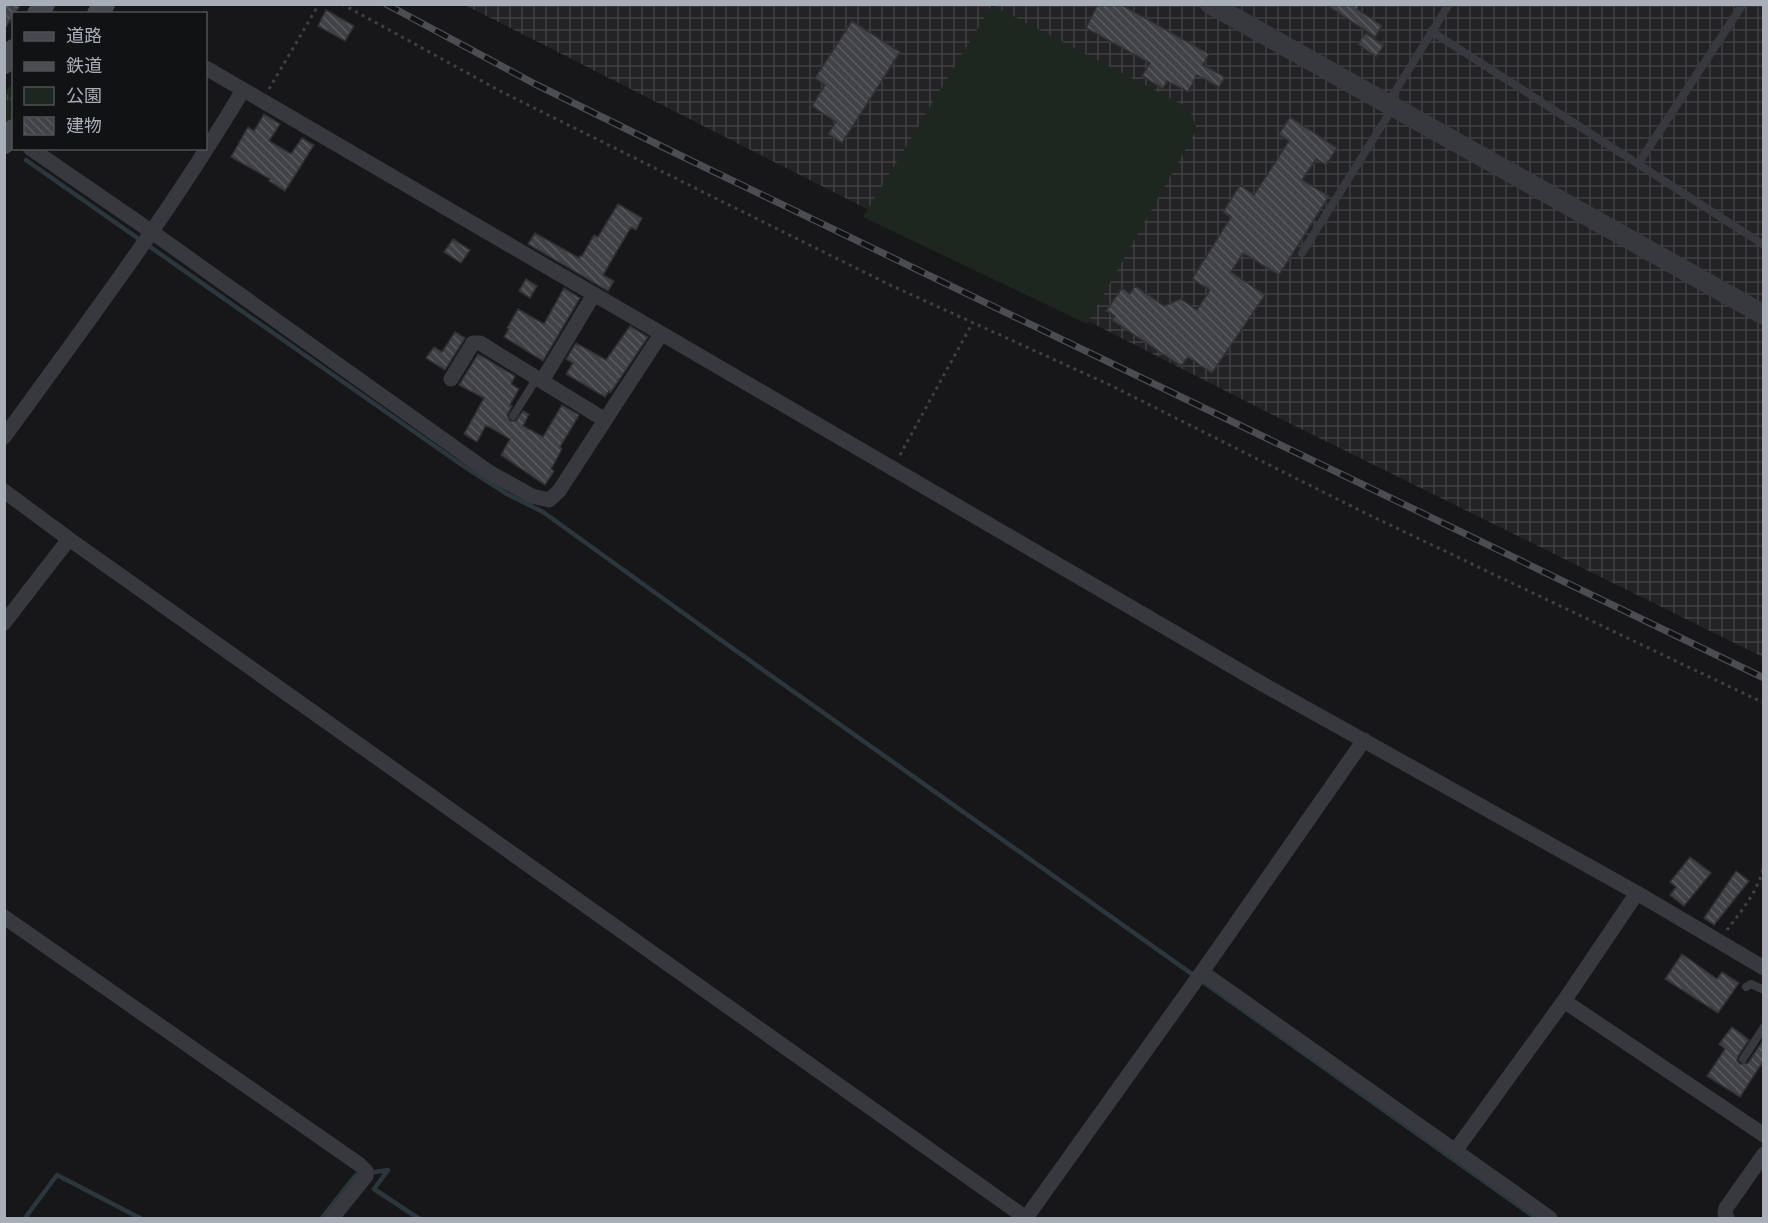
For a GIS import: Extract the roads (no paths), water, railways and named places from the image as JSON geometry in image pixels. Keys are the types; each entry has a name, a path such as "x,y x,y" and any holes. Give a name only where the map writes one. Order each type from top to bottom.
{"street":[{"path":"1210,4 1764,315"},
{"path":"207,69 1266,686 1637,893 1764,968"},
{"path":"207,149 243,90"},
{"path":"33,150 489,472 532,496 549,500 560,491 661,334"},
{"path":"4,437 152,232 206,150"},
{"path":"539,379 594,294"},
{"path":"451,379 473,343 480,343 605,420"},
{"path":"4,490 69,539 1026,1218 1364,740"},
{"path":"4,623 69,539"},
{"path":"1455,1151 1564,1000 1637,893"},
{"path":"4,917 360,1165 366,1171 366,1176 332,1218"},
{"path":"1202,972 1550,1218"},
{"path":"1564,1000 1764,1135"},
{"path":"1727,1218 1726,1208 1764,1154"}],"lane":[{"path":"1302,253 1449,4"},
{"path":"1638,164 1743,4"},
{"path":"1431,32 1764,245"},
{"path":"513,416 539,379"},
{"path":"1746,987 1751,984 1764,990"},
{"path":"1743,1059 1764,1027"}],"waterway":[{"path":"26,160 459,463 507,494 543,512 1536,1218"},
{"path":"322,1218 356,1175 388,1170 374,1189 418,1218"},
{"path":"25,1218 57,1175 140,1218"}],"railway":[{"path":"386,4 535,84 667,149 1764,678"}]}
